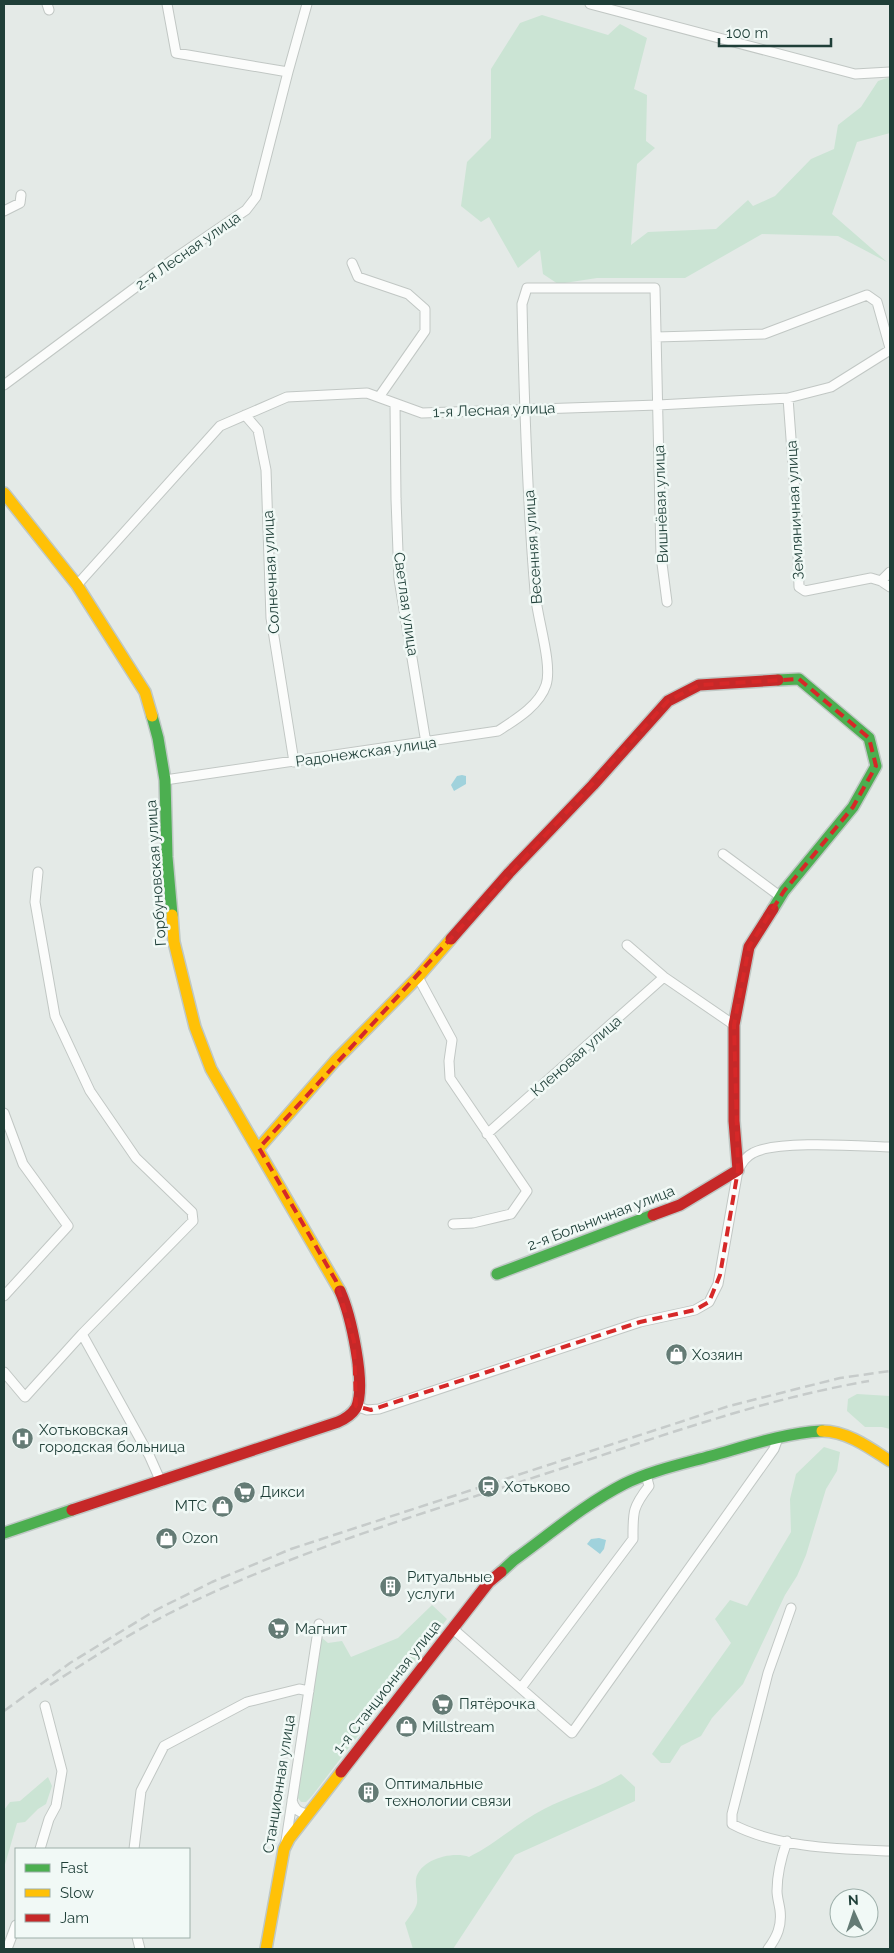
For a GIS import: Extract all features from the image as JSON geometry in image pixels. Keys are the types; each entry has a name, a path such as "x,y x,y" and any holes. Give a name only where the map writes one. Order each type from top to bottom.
{"main road":[{"name":"Горбуновская улица","path":"4,492 77,585 145,692 158,738 165,780 167,857 174,942 195,1028 212,1069 329,1268 343,1297 356,1358 358,1391 356,1406"},
{"path":"259,1148 335,1061 418,977 509,872 593,785 668,701 699,685 799,679 869,738 876,766 853,807 781,897 749,947 734,1025 734,1121 738,1170"},
{"name":"2-я Больничная улица","path":"497,1274 680,1205 738,1170"},
{"path":"4,1533 338,1422 348,1416 356,1406"},
{"name":"1-я Станционная улица","path":"284,1849 296,1828 489,1582 500,1571 606,1494 646,1475 778,1438 807,1432 838,1433 890,1461"},
{"name":"Станционная улица","path":"266,1949 284,1849"}],"street":[{"path":"167,4 176,53 288,72"},
{"name":"2-я Лесная улица","path":"4,385 171,261 246,210 256,197 307,4"},
{"path":"590,4 855,74 890,72"},
{"path":"4,210 20,203 21,195"},
{"path":"352,263 358,277 408,294 425,309 424,331 379,397"},
{"name":"Весенняя улица","path":"546,684 547,665 535,594 525,409 522,304 527,288 656,288 656,337"},
{"path":"656,337 764,334 867,295 878,302 890,349"},
{"name":"Вишнёвая улица","path":"656,337 661,556 667,602"},
{"name":"1-я Лесная улица","path":"77,585 220,426 287,397 367,393 422,413 658,405 788,398 831,387 890,349"},
{"name":"Земляничная улица","path":"788,398 797,519 799,587 805,591 870,578 882,581"},
{"name":"Светлая улица","path":"395,404 399,578 426,743"},
{"name":"Солнечная улица","path":"245,415 258,430 266,470 271,618 294,762"},
{"path":"890,572 882,581 890,587"},
{"name":"Радонежская улица","path":"165,780 498,731 538,700 546,684"},
{"path":"723,854 781,897"},
{"path":"4,1372 25,1397 82,1334 193,1221 192,1212 136,1158 90,1091 55,1016 35,902 38,872"},
{"path":"627,945 664,977 734,1025"},
{"path":"418,977 452,1040 449,1061 450,1078 527,1192 511,1214 473,1223 453,1224"},
{"name":"Кленовая улица","path":"487,1134 664,977"},
{"path":"4,1113 23,1164 68,1226 4,1296"},
{"path":"356,1406 366,1410 379,1409 640,1322 695,1310 703,1306 711,1298 722,1270 738,1170 742,1162 751,1154 768,1148 784,1146 890,1147"},
{"path":"82,1334 149,1455 161,1482"},
{"path":"452,1628 572,1733 774,1449 778,1438"},
{"path":"521,1688 634,1539 633,1513 641,1496 649,1486 646,1475"},
{"path":"791,1608 768,1673 732,1814 732,1824 747,1832 787,1841 834,1849 890,1851"},
{"name":"Станционная улица","path":"284,1849 319,1624"},
{"path":"134,1848 142,1791 164,1746 247,1702 299,1689 309,1691"},
{"path":"40,1848 49,1819 56,1806 62,1771 46,1706"},
{"path":"292,1799 294,1808 308,1814"},
{"path":"768,1949 778,1936 780,1925 780,1912 776,1893 779,1866 787,1841"},
{"path":"7,1949 15,1928"}],"highlighted area":[{"path":"799,679 869,738 876,766 853,807 784,891 749,947 734,1025 738,1170 720,1275 709,1302 695,1310 640,1322 371,1410 356,1406 354,1341 336,1281 259,1148 668,701 699,685"}],"green space":[{"path":"542,15 608,35 620,24 647,38 634,89 647,95 646,141 655,148 637,164 631,245 648,232 716,229 748,200 753,206 775,196 811,159 834,149 838,125 861,107 878,81 890,77 890,133 857,142 832,214 887,262 838,236 762,234 685,278 597,278 558,284 543,274 540,250 518,268 489,217 481,222 461,206 467,162 491,138 491,69 520,23"},
{"path":"857,1394 890,1396 890,1429 865,1427 847,1411 848,1399"},
{"path":"824,1447 840,1452 837,1471 826,1489 806,1555 797,1576 785,1595 743,1684 712,1718 701,1736 681,1746 670,1763 661,1763 652,1754 731,1643 715,1619 730,1600 747,1606 791,1532 790,1499 796,1474"},
{"path":"432,1605 447,1619 312,1796 306,1802 301,1802 298,1798 299,1785 321,1637 328,1643 342,1641 351,1657 398,1638"},
{"path":"621,1774 635,1787 635,1801 515,1855 453,1949 413,1949 405,1923 416,1905 416,1879 424,1866 446,1856 462,1855 469,1857 544,1809"},
{"path":"48,1777 52,1786 46,1804 25,1822 17,1823 4,1868 4,1810 10,1802 20,1801"}],"water":[{"path":"457,776 466,776 466,784 454,791 451,785"},
{"path":"599,1538 606,1540 604,1549 600,1554 587,1544 591,1539"}],"railway":[{"path":"4,1711 70,1663 156,1610 212,1582 291,1549 729,1406 840,1378 890,1371"},
{"path":"50,1685 123,1639 168,1614 215,1591 312,1552 411,1517 713,1419 791,1398 869,1381"}],"traffic: fast":[{"path":"773,909 784,891 853,807 876,766 869,738 799,679 778,680"},
{"path":"152,716 158,738 165,780 167,857 172,915"},
{"path":"497,1274 653,1215"},
{"path":"501,1572 514,1560 582,1510 634,1479 766,1440 822,1431"},
{"path":"4,1533 72,1510"}],"traffic: slow":[{"path":"4,493 77,585 145,692 152,716"},
{"path":"172,915 174,942 195,1027 211,1069 340,1291"},
{"path":"259,1148 335,1061 418,977 451,939"},
{"path":"822,1431 849,1437 890,1461"},
{"path":"266,1949 284,1849 289,1839 341,1772"}],"traffic: jam":[{"path":"451,939 509,873 593,785 668,701 699,685 778,680"},
{"path":"653,1215 680,1205 738,1170 734,1121 734,1025 749,947 773,909"},
{"path":"72,1510 346,1418 356,1408 360,1383 356,1349 340,1291"},
{"path":"341,1772 489,1582 501,1572"}],"place":[{"name":"Хозяин","path":"676,1355"},
{"name":"Хотьковская городская больница","path":"23,1439"},
{"name":"Хотьково","path":"488,1487"},
{"name":"Дикси","path":"244,1492"},
{"name":"МТС","path":"223,1506"},
{"name":"Ozon","path":"166,1538"},
{"name":"Ритуальные услуги","path":"391,1586"},
{"name":"Магнит","path":"279,1629"},
{"name":"Пятёрочка","path":"443,1704"},
{"name":"Millstream","path":"406,1727"},
{"name":"Оптимальные технологии связи","path":"369,1793"}]}
